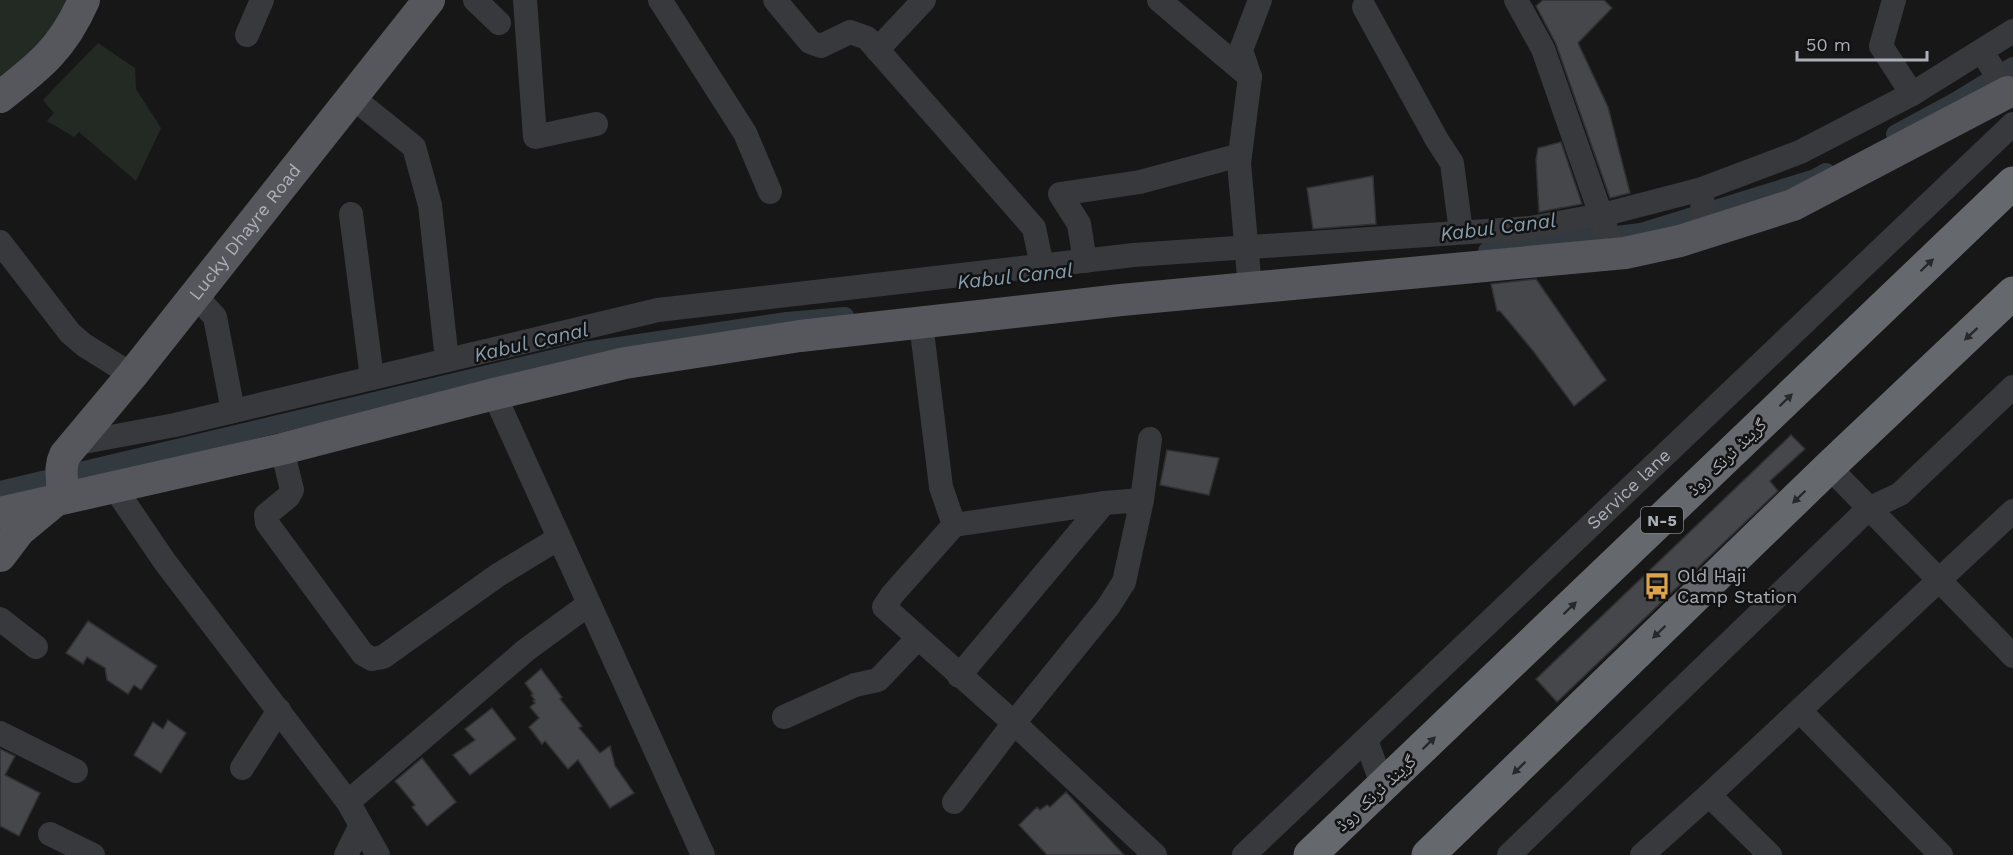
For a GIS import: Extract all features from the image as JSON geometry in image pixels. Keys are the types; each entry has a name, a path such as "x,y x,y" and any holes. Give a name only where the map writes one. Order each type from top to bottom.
{"highway":[{"name":"گرینڈ ٹرنک روڈ","path":"1310,855 2013,183"},
{"path":"1438,852 1829,467 2013,293"}],"main road":[{"path":"0,96 46,60 56,49 76,18 84,0"},
{"name":"Lucky Dhayre Road","path":"0,555 63,475 89,428 429,0"},
{"path":"0,513 63,475 114,487 282,449 625,363 800,336 1121,300 1614,252 1680,241 1702,229 1793,205 2007,88"}],"street":[{"path":"247,35 262,0"},
{"path":"475,0 499,23"},
{"path":"525,0 535,137 596,124"},
{"path":"660,0 745,133 770,192"},
{"path":"775,0 810,42 821,46 850,32 867,38 1034,228 1042,266"},
{"path":"877,50 924,0"},
{"path":"1159,0 1250,77"},
{"path":"1250,287 1239,163 1250,77 1241,50 1260,0"},
{"path":"1516,0 1543,49 1614,252"},
{"path":"1894,0 1881,46 1912,94"},
{"path":"1364,7 1452,163 1461,232"},
{"path":"63,475 175,425 658,310 1134,255 1530,228 1603,218 1702,192 1800,152 1985,57 2013,31"},
{"path":"1985,57 2007,88"},
{"path":"352,97 414,147 430,206 447,360"},
{"name":"Service lane","path":"1244,855 2013,124"},
{"path":"1085,261 1078,224 1060,194 1140,182 1240,155"},
{"path":"1702,192 1702,229"},
{"path":"351,214 372,378"},
{"path":"0,242 70,333 84,345 132,375"},
{"path":"195,296 215,316 233,411"},
{"path":"921,323 941,488 954,525"},
{"path":"1509,855 1868,509 1900,494 2013,387"},
{"path":"495,394 703,855"},
{"path":"954,802 1014,723 1108,607 1124,582 1142,500 1150,439"},
{"path":"282,449 292,490 288,497 267,515 267,523 363,654 372,659 384,657 498,575 559,538"},
{"path":"1829,467 2013,656"},
{"path":"114,487 165,562 348,802 378,855"},
{"path":"1142,500 1104,503 954,525 892,595 884,608 1014,723 1155,855"},
{"path":"959,676 1104,503"},
{"path":"1642,855 1800,711 2013,511"},
{"path":"348,802 526,650 589,604"},
{"path":"0,619 36,647"},
{"path":"784,717 855,685 878,680 918,638"},
{"path":"242,768 279,710"},
{"path":"1800,711 1941,855"},
{"path":"0,733 76,771"},
{"path":"1366,740 1383,787"},
{"path":"1709,795 1770,855"},
{"path":"345,855 361,825"},
{"path":"50,834 93,855"}],"shaded area":[{"path":"0,0 76,0 0,92"},
{"path":"98,43 135,68 136,89 161,128 136,181 79,132 74,137 47,121 54,113 43,100"}],"building":[{"path":"1543,0 1604,0 1612,8 1578,43 1608,107 1630,193 1610,198 1556,44 1536,6"},
{"path":"1561,142 1582,204 1539,212 1536,160 1538,148"},
{"path":"1373,176 1376,224 1313,229 1307,188"},
{"path":"1536,279 1606,380 1574,406 1534,352 1500,311 1497,311 1491,284"},
{"name":"Old Haji Camp Station","path":"1791,435 1805,449 1770,481 1778,491 1557,702 1536,679"},
{"path":"1167,450 1219,458 1209,495 1160,485"},
{"path":"88,621 157,666 141,690 134,685 128,694 107,680 105,668 87,657 83,664 66,653"},
{"path":"541,669 562,697 560,699 582,726 579,728 600,753 610,746 615,766 634,793 610,808 578,760 568,769 545,741 542,744 529,727 539,718 530,707 535,700 525,683"},
{"path":"492,708 516,739 470,775 453,755 475,740 465,729"},
{"path":"168,720 186,733 161,773 134,755 153,722 163,729"},
{"path":"0,749 15,756 5,775 40,793 19,836 0,826"},
{"path":"422,758 456,802 427,826 412,807 415,805 395,781"},
{"path":"1066,792 1124,855 1047,855 1019,825 1037,807 1040,810 1047,805 1050,807"}],"waterway":[{"name":"Kabul Canal","path":"1895,134 1956,101 2013,66"},
{"name":"Kabul Canal","path":"1487,251 1641,232 1815,178 1826,172"},
{"name":"Kabul Canal","path":"0,490 585,351 787,321 845,316"}],"place":[{"name":"Old Haji Camp Station","path":"1657,586"}]}
